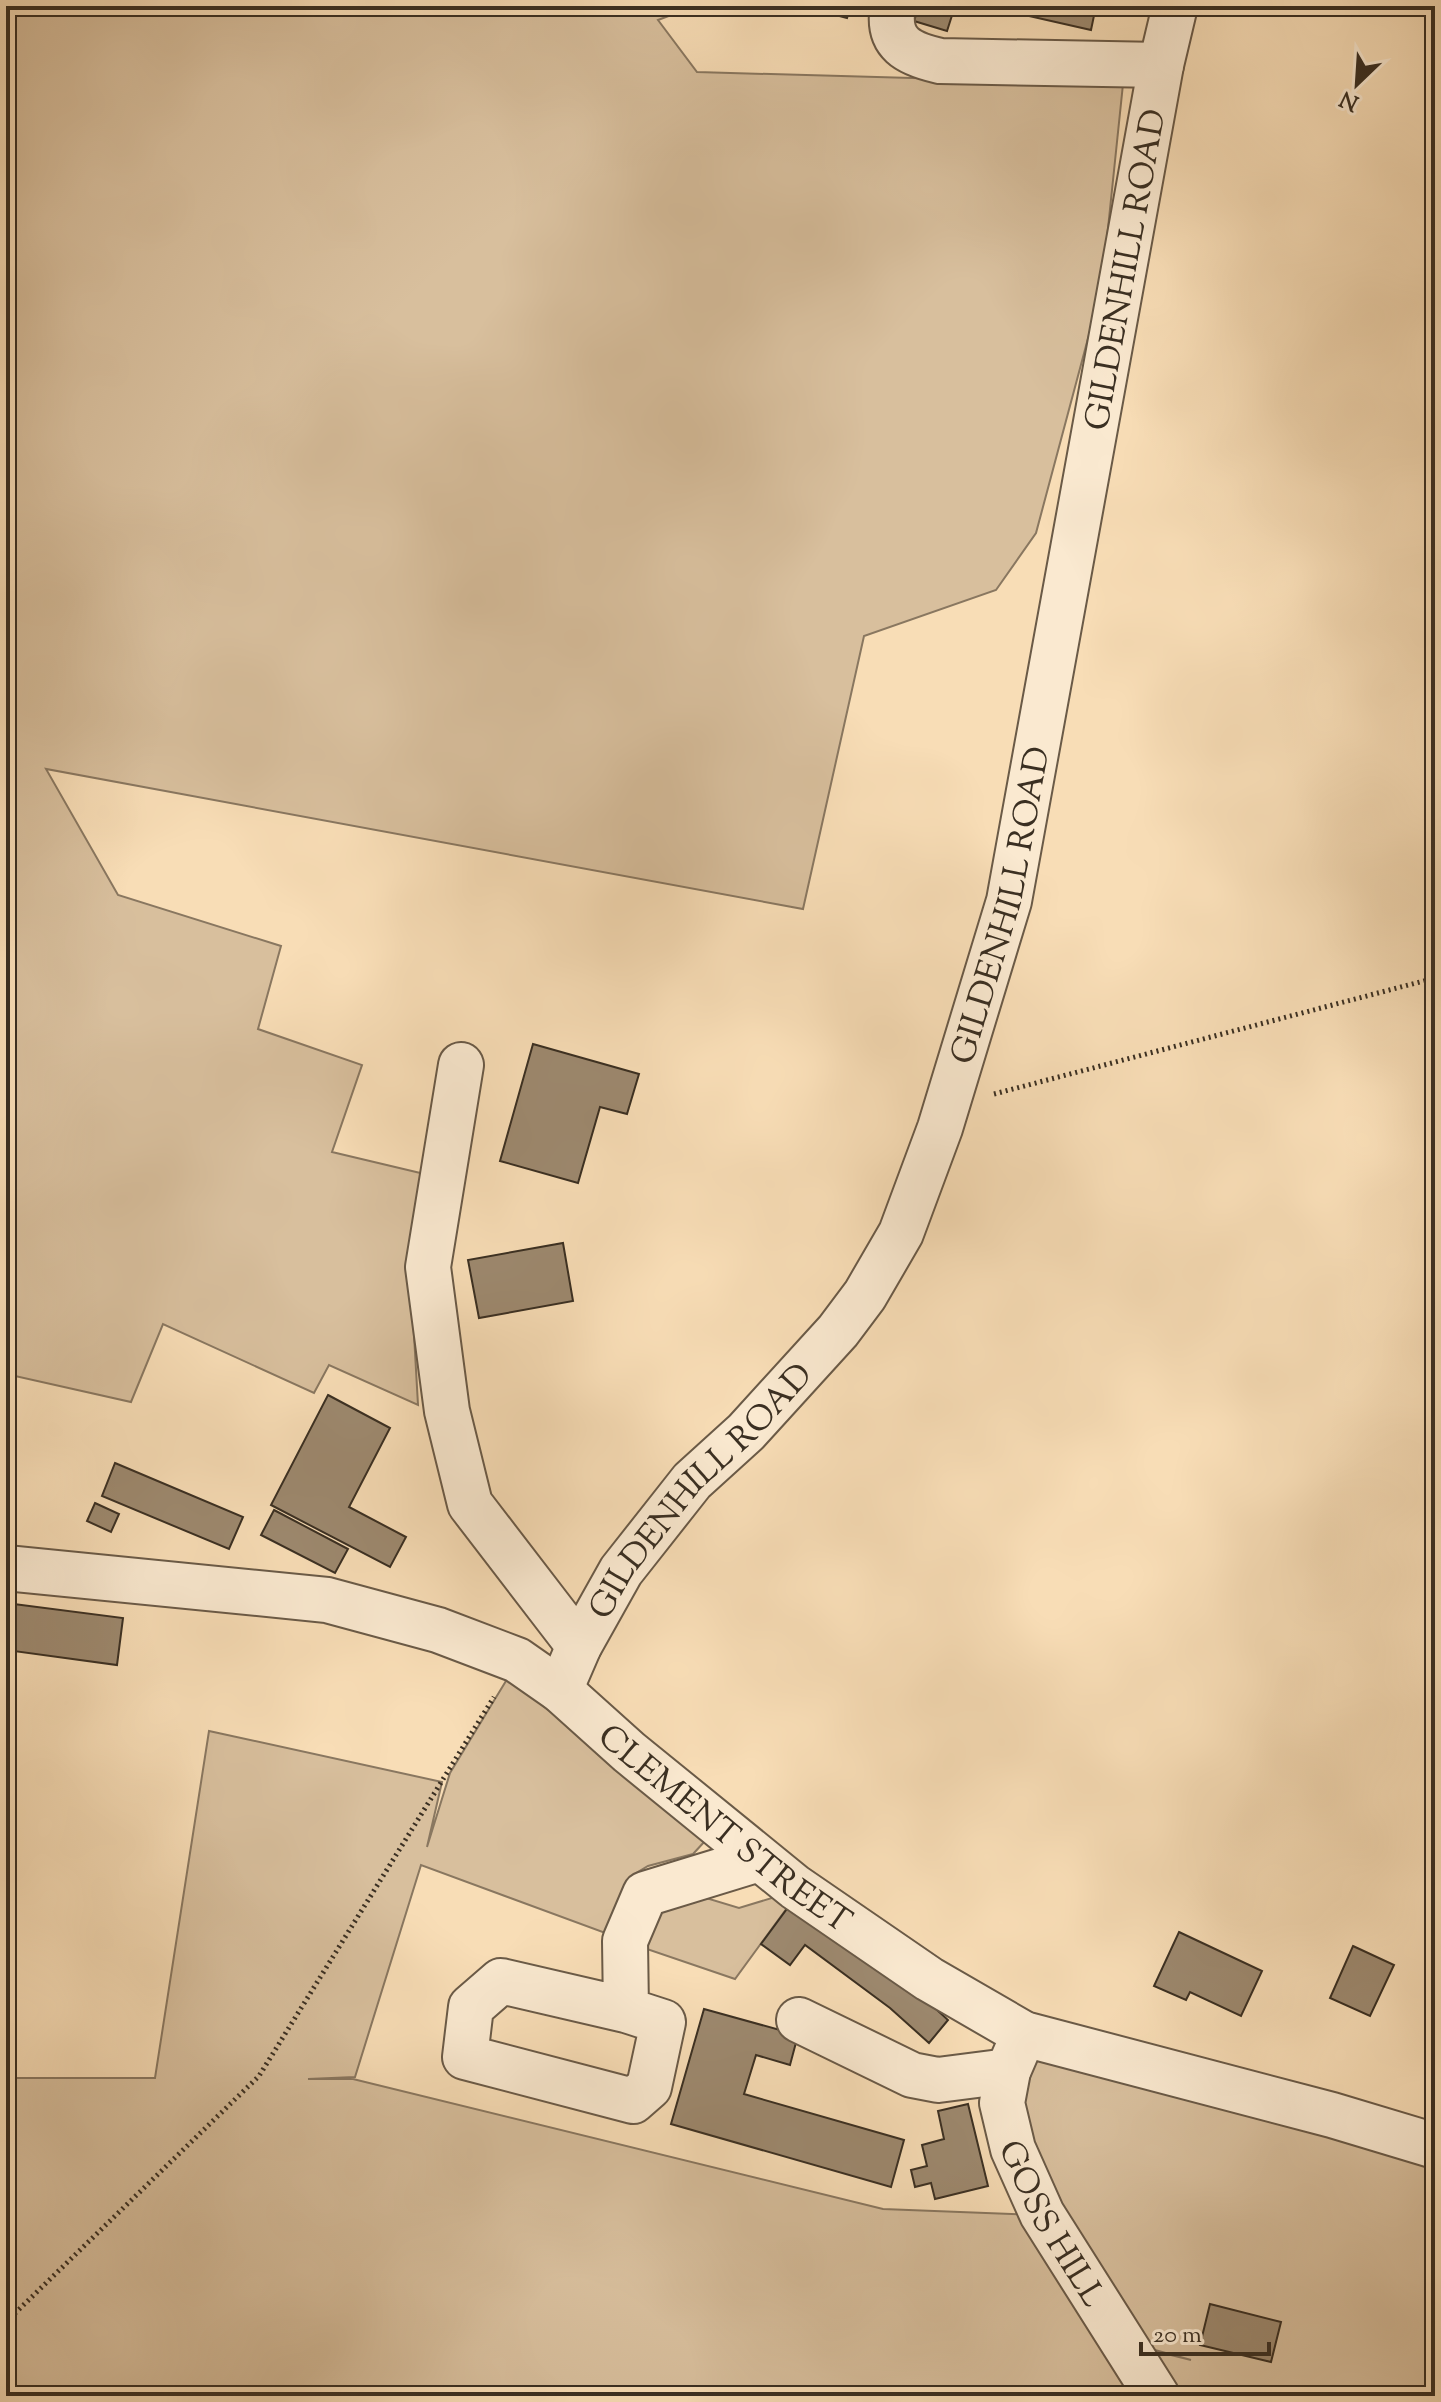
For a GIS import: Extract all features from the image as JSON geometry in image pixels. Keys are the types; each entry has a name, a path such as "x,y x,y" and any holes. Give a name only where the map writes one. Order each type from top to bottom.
{"street":[{"path":"893,6 894,33 902,47 915,55 940,61 1161,65"},
{"name":"GILDENHILL ROAD","path":"560,1690 579,1646 621,1571 692,1481 746,1432 838,1331 865,1295 901,1233 940,1128 1009,901 1161,65 1175,6"},
{"path":"461,1065 428,1267 447,1411 470,1504 579,1646"},
{"name":"CLEMENT STREET","path":"6,1568 327,1600 438,1630 517,1660 560,1690 629,1752 759,1859 929,1979 1016,2053 1332,2115 1435,2146"},
{"path":"626,2010 625,1941 645,1894 759,1859"},
{"path":"799,2020 882,2063 912,2075 938,2080 1016,2053"},
{"name":"GOSS HILL","path":"1016,2053 1002,2103 1013,2149 1042,2214 1157,2396"}],"path":[{"path":"940,1128 972,1100 1435,978"},
{"path":"6,2322 259,2076 517,1660"}],"shaded area":[{"path":"6,6 695,6 658,20 697,72 1123,84 1102,286 1036,533 996,590 864,636 803,909 46,769 118,895 281,946 258,1029 362,1065 332,1152 433,1176 410,1264 418,1405 329,1365 314,1393 163,1324 131,1402 6,1374"},
{"path":"509,1676 705,1841 693,1854 648,1866 633,1875 625,1886 608,1934 421,1865 355,2077 308,2079 353,2079 883,2209 1040,2215 1143,2396 6,2396 6,2078 155,2078 209,1731 442,1782 427,1847 450,1773"},
{"path":"788,1893 795,1897 735,1979 638,1946 661,1907 693,1894 739,1908"},
{"path":"1026,2036 1435,2148 1435,2396 1160,2396 1127,2344 1191,2360 1126,2342 1045,2215 1010,2072"}],"building":[{"path":"802,6 851,6 847,18"},
{"path":"919,6 955,6 947,31 914,21"},
{"path":"1031,6 1096,6 1091,30 1029,16"},
{"path":"533,1044 639,1074 627,1114 600,1107 578,1183 500,1161"},
{"path":"563,1243 573,1301 479,1318 468,1260"},
{"path":"328,1395 390,1428 349,1507 406,1537 390,1567 271,1505"},
{"path":"115,1463 243,1517 229,1549 102,1496"},
{"path":"95,1503 119,1514 111,1532 87,1521"},
{"path":"274,1510 348,1549 335,1573 261,1535"},
{"path":"6,1603 123,1618 117,1665 6,1650"},
{"path":"795,1898 912,1987 948,2020 929,2043 890,2008 805,1945 790,1965 761,1944"},
{"path":"1179,1932 1262,1971 1241,2016 1190,1992 1186,2000 1154,1986"},
{"path":"1353,1946 1394,1965 1370,2016 1330,1998"},
{"path":"704,2009 798,2035 790,2065 756,2055 744,2094 904,2140 891,2187 671,2124"},
{"path":"968,2104 988,2186 935,2199 931,2183 915,2187 911,2170 927,2166 922,2145 944,2139 938,2111"},
{"path":"1210,2304 1281,2322 1271,2362 1200,2345"}]}
